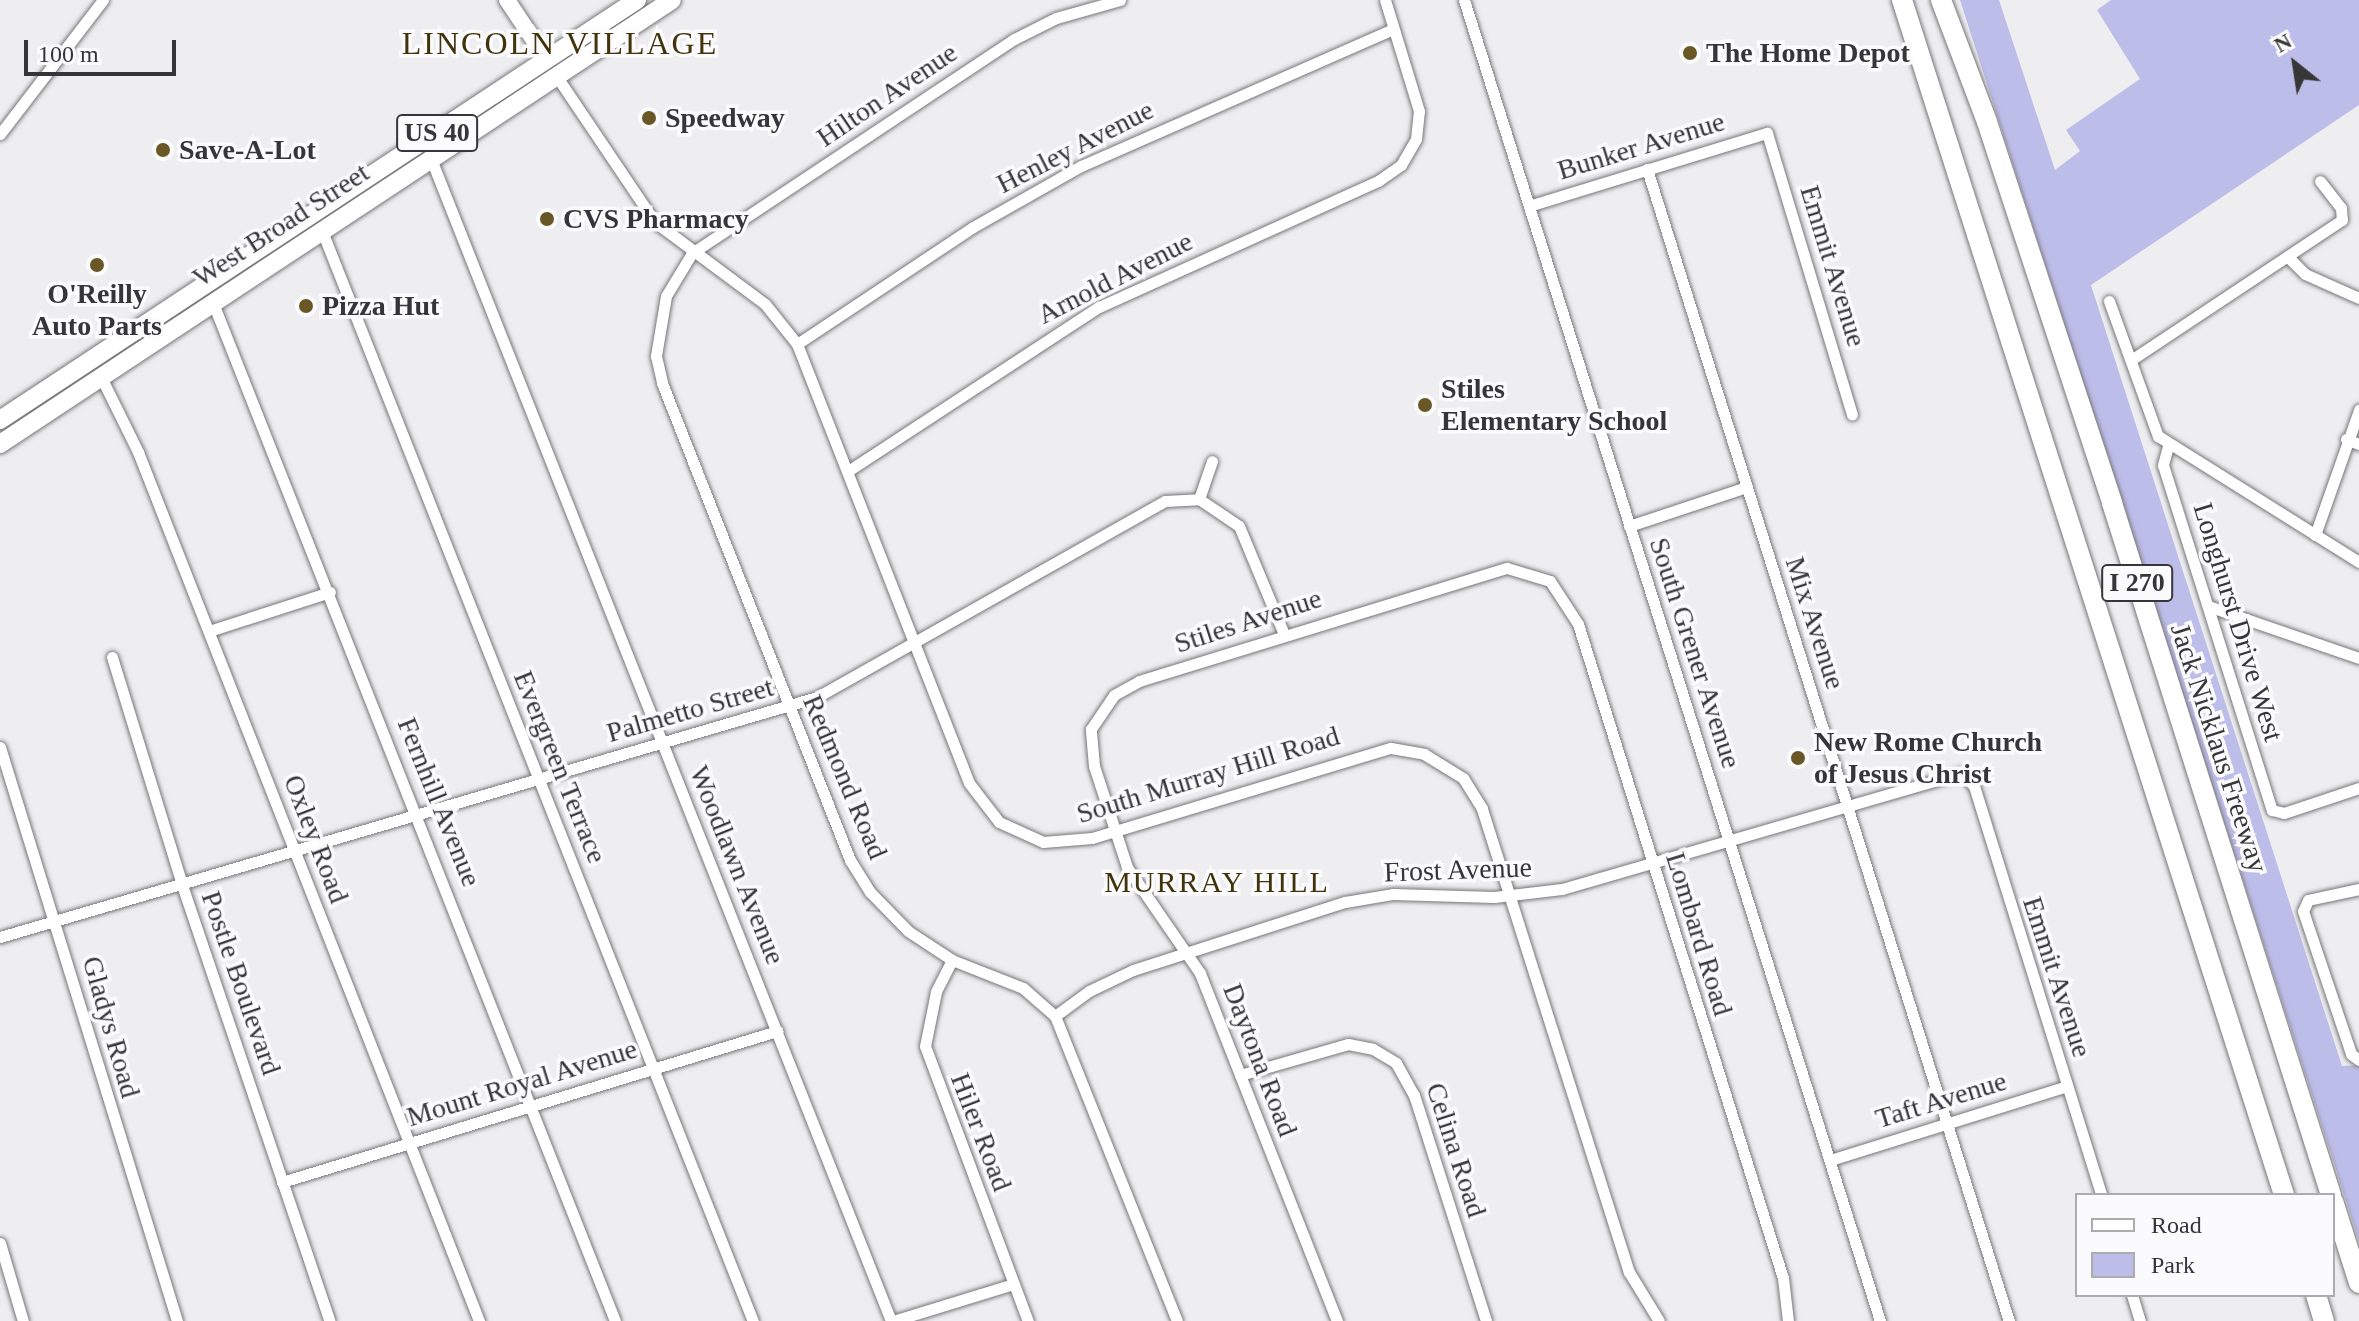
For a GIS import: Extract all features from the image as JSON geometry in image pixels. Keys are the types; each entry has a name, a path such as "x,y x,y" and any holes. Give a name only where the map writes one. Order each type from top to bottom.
{"highway":[{"path":"1888,0 1994,284"},
{"name":"I 270","path":"1902,0 2283,1193"},
{"name":"Jack Nicklaus Freeway","path":"1941,0 1987,122 2330,1193"},
{"path":"1948,0 1987,122"},
{"path":"2335,1207 2359,1283"},
{"path":"2317,1297 2324,1321"}],"main road":[{"name":"West Broad Street","path":"0,444 431,159 637,0"},
{"name":"West Broad Street","path":"0,420 327,206 552,68 672,0"},
{"path":"213,303 231,280 317,223 327,206"},
{"path":"0,436 97,366 102,353"}],"street":[{"path":"0,134 103,0"},
{"path":"507,0 552,68"},
{"name":"Hilton Avenue","path":"692,253 1014,39 1056,18 1120,0"},
{"path":"1385,0 1393,29"},
{"name":"South Grener Avenue","path":"1464,0 1880,1321"},
{"name":"Arnold Avenue","path":"848,471 1061,329 1138,286 1378,181 1401,165 1412,148 1419,111 1393,29"},
{"name":"Henley Avenue","path":"797,344 1053,180 1393,29"},
{"name":"South Murray Hill Road","path":"552,68 645,211 692,253 765,304 797,344 969,783 999,822 1043,842 1066,842 1374,750 1408,750 1440,761 1469,787 1482,809 1629,1272 1659,1321"},
{"name":"Bunker Avenue","path":"1529,206 1767,133"},
{"name":"Emmit Avenue","path":"1767,133 1852,414"},
{"name":"Woodlawn Avenue","path":"431,159 892,1321"},
{"name":"Mix Avenue","path":"1647,169 2009,1321"},
{"path":"2131,360 2342,220 2341,208 2320,181"},
{"name":"Evergreen Terrace","path":"322,231 753,1321"},
{"name":"Redmond Road","path":"692,253 671,283 660,314 659,371 788,707 860,877 900,924 952,960 1023,988 1055,1016 1177,1321"},
{"path":"2288,257 2305,274 2359,298"},
{"path":"2109,301 2151,424 2168,446 2359,562"},
{"name":"Fernhill Avenue","path":"213,303 330,592 615,1321"},
{"name":"Oxley Road","path":"101,377 138,452 479,1321"},
{"path":"2315,535 2346,439 2359,410"},
{"path":"2346,439 2359,444"},
{"name":"Longhurst Drive West","path":"2168,446 2163,465 2274,812 2359,788"},
{"path":"1212,461 1199,499 1239,526 1284,634"},
{"path":"1629,526 1746,487"},
{"name":"Palmetto Street","path":"0,937 788,707 850,682 1150,507 1199,499"},
{"name":"Stiles Avenue","path":"1114,830 1090,742 1103,706 1125,686 1491,571 1540,574"},
{"name":"Lombard Road","path":"1540,574 1567,599 1578,624 1783,1278 1788,1321"},
{"path":"209,631 330,592"},
{"path":"2208,606 2228,609 2359,658"},
{"name":"Postle Boulevard","path":"112,657 182,885 330,1321"},
{"name":"Gladys Road","path":"0,747 177,1321"},
{"name":"Emmit Avenue","path":"1966,775 2100,1193"},
{"name":"Frost Avenue","path":"1055,1016 1111,979 1188,951 1368,897 1509,896 1562,889 1653,867 1847,803 1966,775"},
{"name":"Daytona Road","path":"1114,830 1137,887 1188,951 1337,1321"},
{"path":"2359,889 2304,903 2351,1054 2359,1060"},
{"name":"Hiler Road","path":"952,960 936,992 925,1046 1028,1321"},
{"name":"Mount Royal Avenue","path":"282,1182 777,1031"},
{"name":"Celina Road","path":"1240,1075 1335,1045 1360,1045 1396,1063 1414,1095 1486,1321"},
{"name":"Taft Avenue","path":"1830,1160 2067,1086"},
{"path":"0,1243 23,1321"},
{"path":"892,1321 1013,1284"},
{"path":"2133,1297 2140,1321"}],"green space":[{"path":"1960,0 1999,0 2055,170 2080,151 2066,130 2140,79 2097,10 2111,0 2359,0 2359,105 2091,285 2342,1066 2359,1065 2359,1241"}],"place":[{"name":"The Home Depot","path":"1690,53"},
{"name":"Speedway","path":"649,118"},
{"name":"Save-A-Lot","path":"163,150"},
{"name":"CVS Pharmacy","path":"547,219"},
{"name":"O'Reilly Auto Parts","path":"97,265"},
{"name":"Pizza Hut","path":"306,306"},
{"name":"Stiles Elementary School","path":"1425,405"},
{"name":"New Rome Church of Jesus Christ","path":"1798,758"}],"district":[{"name":"LINCOLN VILLAGE","path":"560,43"},
{"name":"MURRAY HILL","path":"1217,882"}]}
